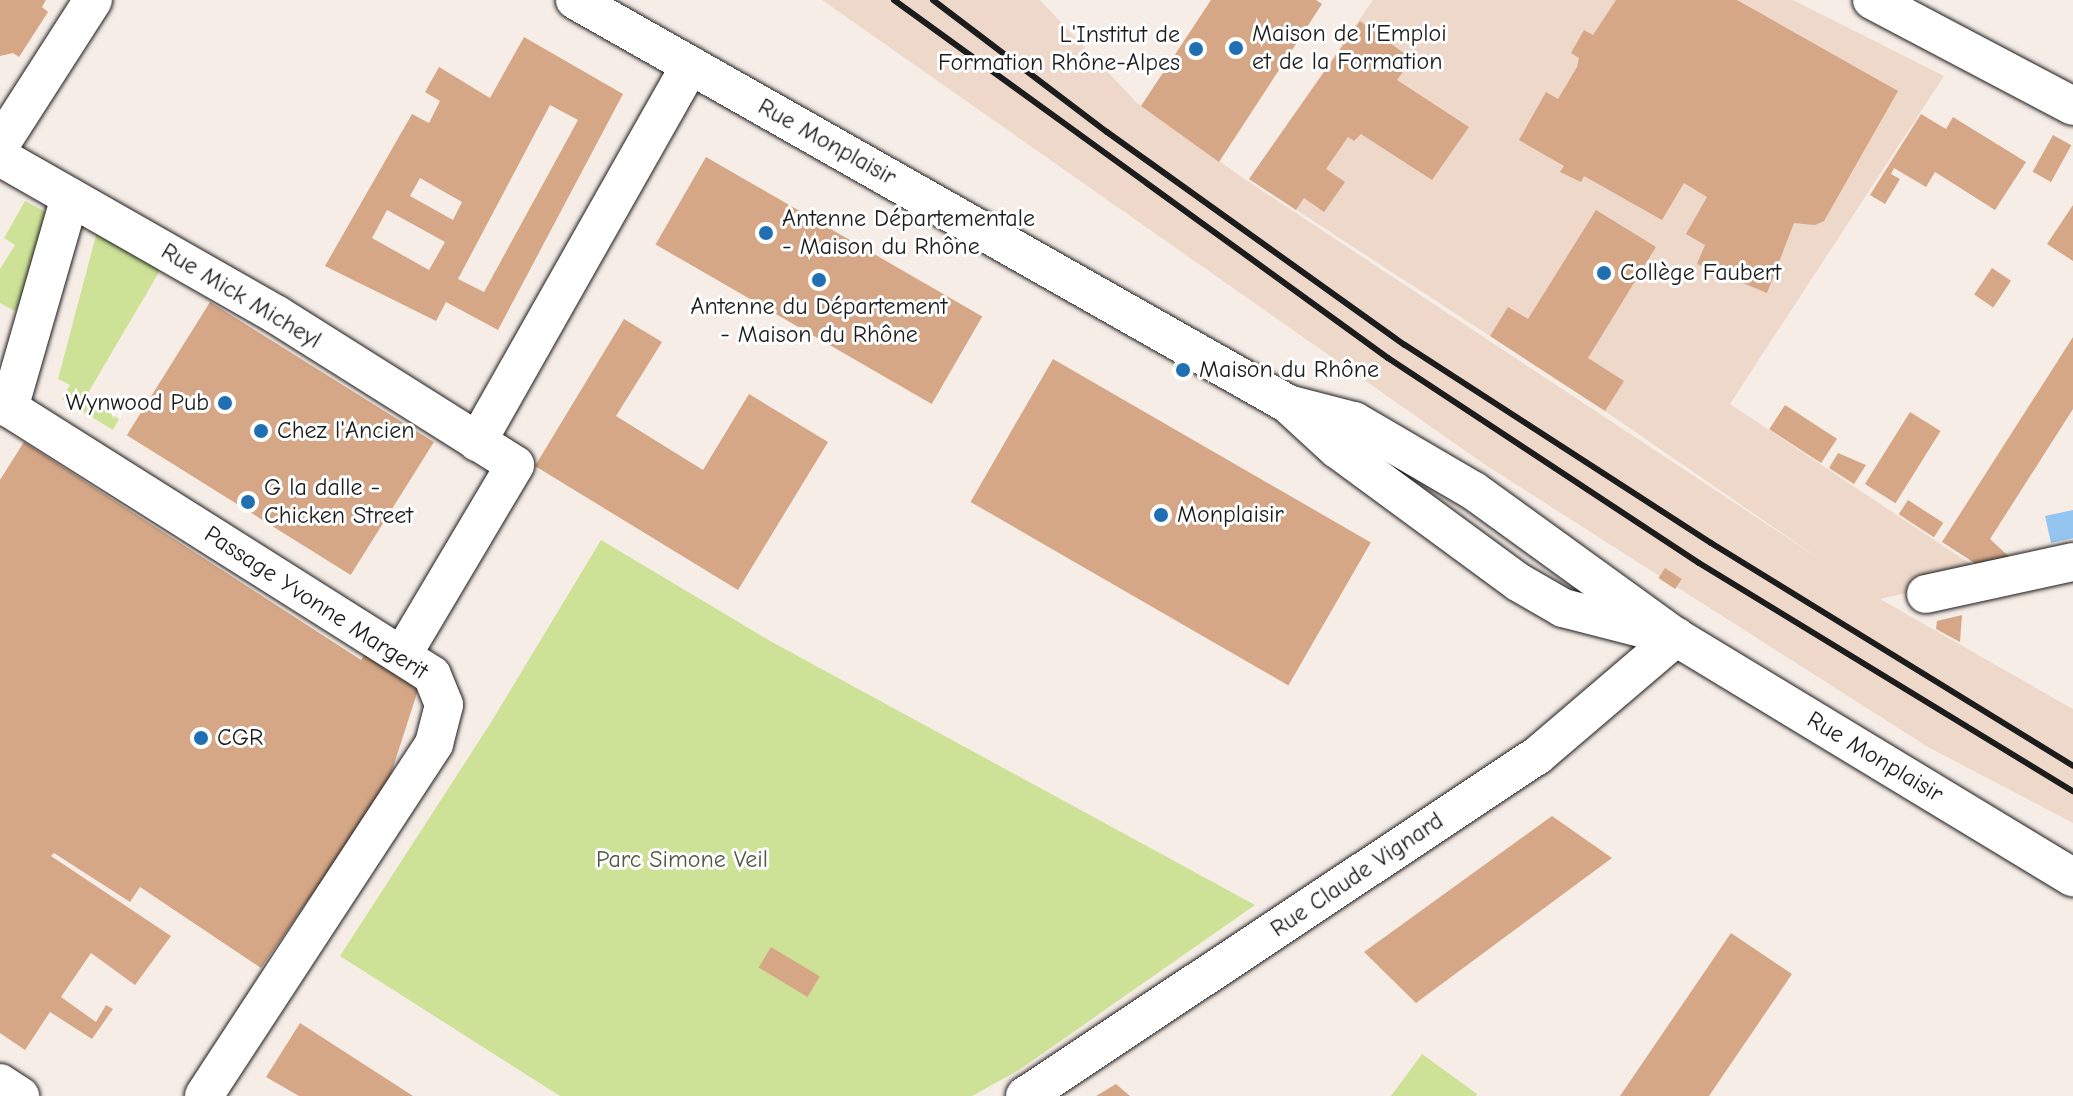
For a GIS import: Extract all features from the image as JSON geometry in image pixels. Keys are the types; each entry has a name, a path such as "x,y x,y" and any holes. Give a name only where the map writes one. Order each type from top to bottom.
{"street":[{"path":"0,145 93,0"},
{"name":"Rue Monplaisir","path":"575,0 1288,404 1354,421 1474,491 1676,637 2073,877"},
{"path":"1872,0 2073,106"},
{"path":"477,442 690,65"},
{"name":"Rue Mick Micheyl","path":"0,157 277,315 515,465 402,655"},
{"name":"Passage Yvonne Margerit","path":"70,197 15,329 9,408 432,675 444,705 434,744 204,1096"},
{"path":"1926,594 2073,562"},
{"name":"Rue Claude Vignard","path":"1025,1096 1538,755 1676,637"},
{"path":"0,1083 20,1096"}],"shaded area":[{"name":"Collège Faubert","path":"822,0 1040,0 1137,103 1246,180 1824,562 1605,411 1249,179 1373,0 1793,0 1944,76 1730,404 1987,575 1880,599 2073,709 2073,823 1928,747 1487,466"}],"green space":[{"path":"25,201 46,212 23,298 15,311 0,303 0,269 15,245 4,238"},
{"path":"99,224 162,260 158,274 85,398 119,419 113,430 62,399 70,385 58,379"},
{"name":"Parc Simone Veil","path":"601,540 772,642 1255,905 1019,1070 972,1096 560,1096 340,956 490,724"},
{"path":"1422,1054 1477,1094 1476,1096 1391,1096"}],"water":[{"path":"2073,510 2073,538 2051,543 2045,516"}],"building":[{"path":"0,0 46,0 42,7 48,12 19,57 13,53 0,56"},
{"name":"Maison de l’Emploi et de la Formation","path":"1211,0 1316,0 1322,4 1219,162 1141,106"},
{"path":"1616,0 1737,0 1898,91 1824,221 1815,225 1794,223 1767,293 1697,264 1705,245 1686,234 1707,197 1684,183 1662,220 1584,176 1581,182 1560,172 1564,166 1519,140 1546,92 1558,99 1577,67 1579,58 1571,53 1584,30 1593,35"},
{"path":"1360,21 1412,59 1397,80 1469,127 1432,180 1361,134 1354,141 1348,137 1326,169 1345,182 1324,212 1304,198 1296,210 1249,179"},
{"path":"524,37 623,94 498,330 446,302 436,321 325,266 412,114 429,123 440,101 425,92 439,67 490,98","holes":["550,105 578,120 484,292 458,279","420,178 462,202 453,220 410,196","387,210 445,242 429,270 372,238"]},
{"path":"1921,114 1946,129 1953,117 2026,162 1995,210 1935,172 1926,187 1894,168 1891,174 1900,179 1885,204 1870,195"},
{"path":"2053,135 2071,145 2051,182 2033,172"},
{"name":"Antenne du Département - Maison du Rhône","path":"706,157 982,316 932,404 656,244"},
{"path":"2073,205 2073,261 2047,244"},
{"path":"1596,210 1656,247 1588,358 1624,381 1605,411 1490,336 1508,307 1528,319"},
{"path":"1992,268 2011,281 1993,307 1974,295"},
{"path":"210,302 434,442 351,575 127,435"},
{"path":"624,319 662,342 616,416 703,470 749,394 828,442 738,590 535,466"},
{"path":"2073,337 2073,409 1990,539 2019,566 1990,573 1942,542"},
{"name":"Monplaisir","path":"1053,359 1371,542 1288,685 971,502"},
{"path":"1785,405 1837,439 1821,463 1769,429"},
{"path":"1910,412 1941,431 1895,503 1865,484"},
{"name":"CGR","path":"24,442 361,660 365,654 418,690 387,786 261,968 140,887 130,902 54,853 51,856 171,936 135,985 91,953 61,997 96,1022 106,1005 113,1009 92,1039 50,1012 25,1050 0,1033 0,480"},
{"path":"1838,453 1866,465 1854,484 1829,468"},
{"path":"1908,500 1943,523 1934,537 1899,514"},
{"path":"1665,568 1682,579 1675,589 1658,578"},
{"path":"1962,615 1960,642 1936,629 1937,621"},
{"path":"1552,816 1612,858 1416,1003 1364,952"},
{"path":"1731,933 1792,974 1709,1096 1620,1096"},
{"path":"771,947 820,976 807,997 759,968"},
{"path":"300,1023 413,1096 299,1096 266,1077"},
{"path":"1116,1084 1130,1096 1096,1096"}],"railway":[{"path":"894,0 1388,358 1699,563 2073,791"},
{"path":"933,0 1107,132 1405,345 1711,543 2073,766"}],"place":[{"name":"Maison de l’Emploi et de la Formation","path":"1236,48"},
{"name":"L'Institut de Formation Rhône-Alpes","path":"1196,49"},
{"name":"Antenne Départementale - Maison du Rhône","path":"766,233"},
{"name":"Collège Faubert","path":"1604,273"},
{"name":"Antenne du Département - Maison du Rhône","path":"819,280"},
{"name":"Maison du Rhône","path":"1183,370"},
{"name":"Wynwood Pub","path":"225,403"},
{"name":"Chez l'Ancien","path":"261,431"},
{"name":"G la dalle - Chicken Street","path":"248,502"},
{"name":"Monplaisir","path":"1161,515"},
{"name":"CGR","path":"201,738"}]}
